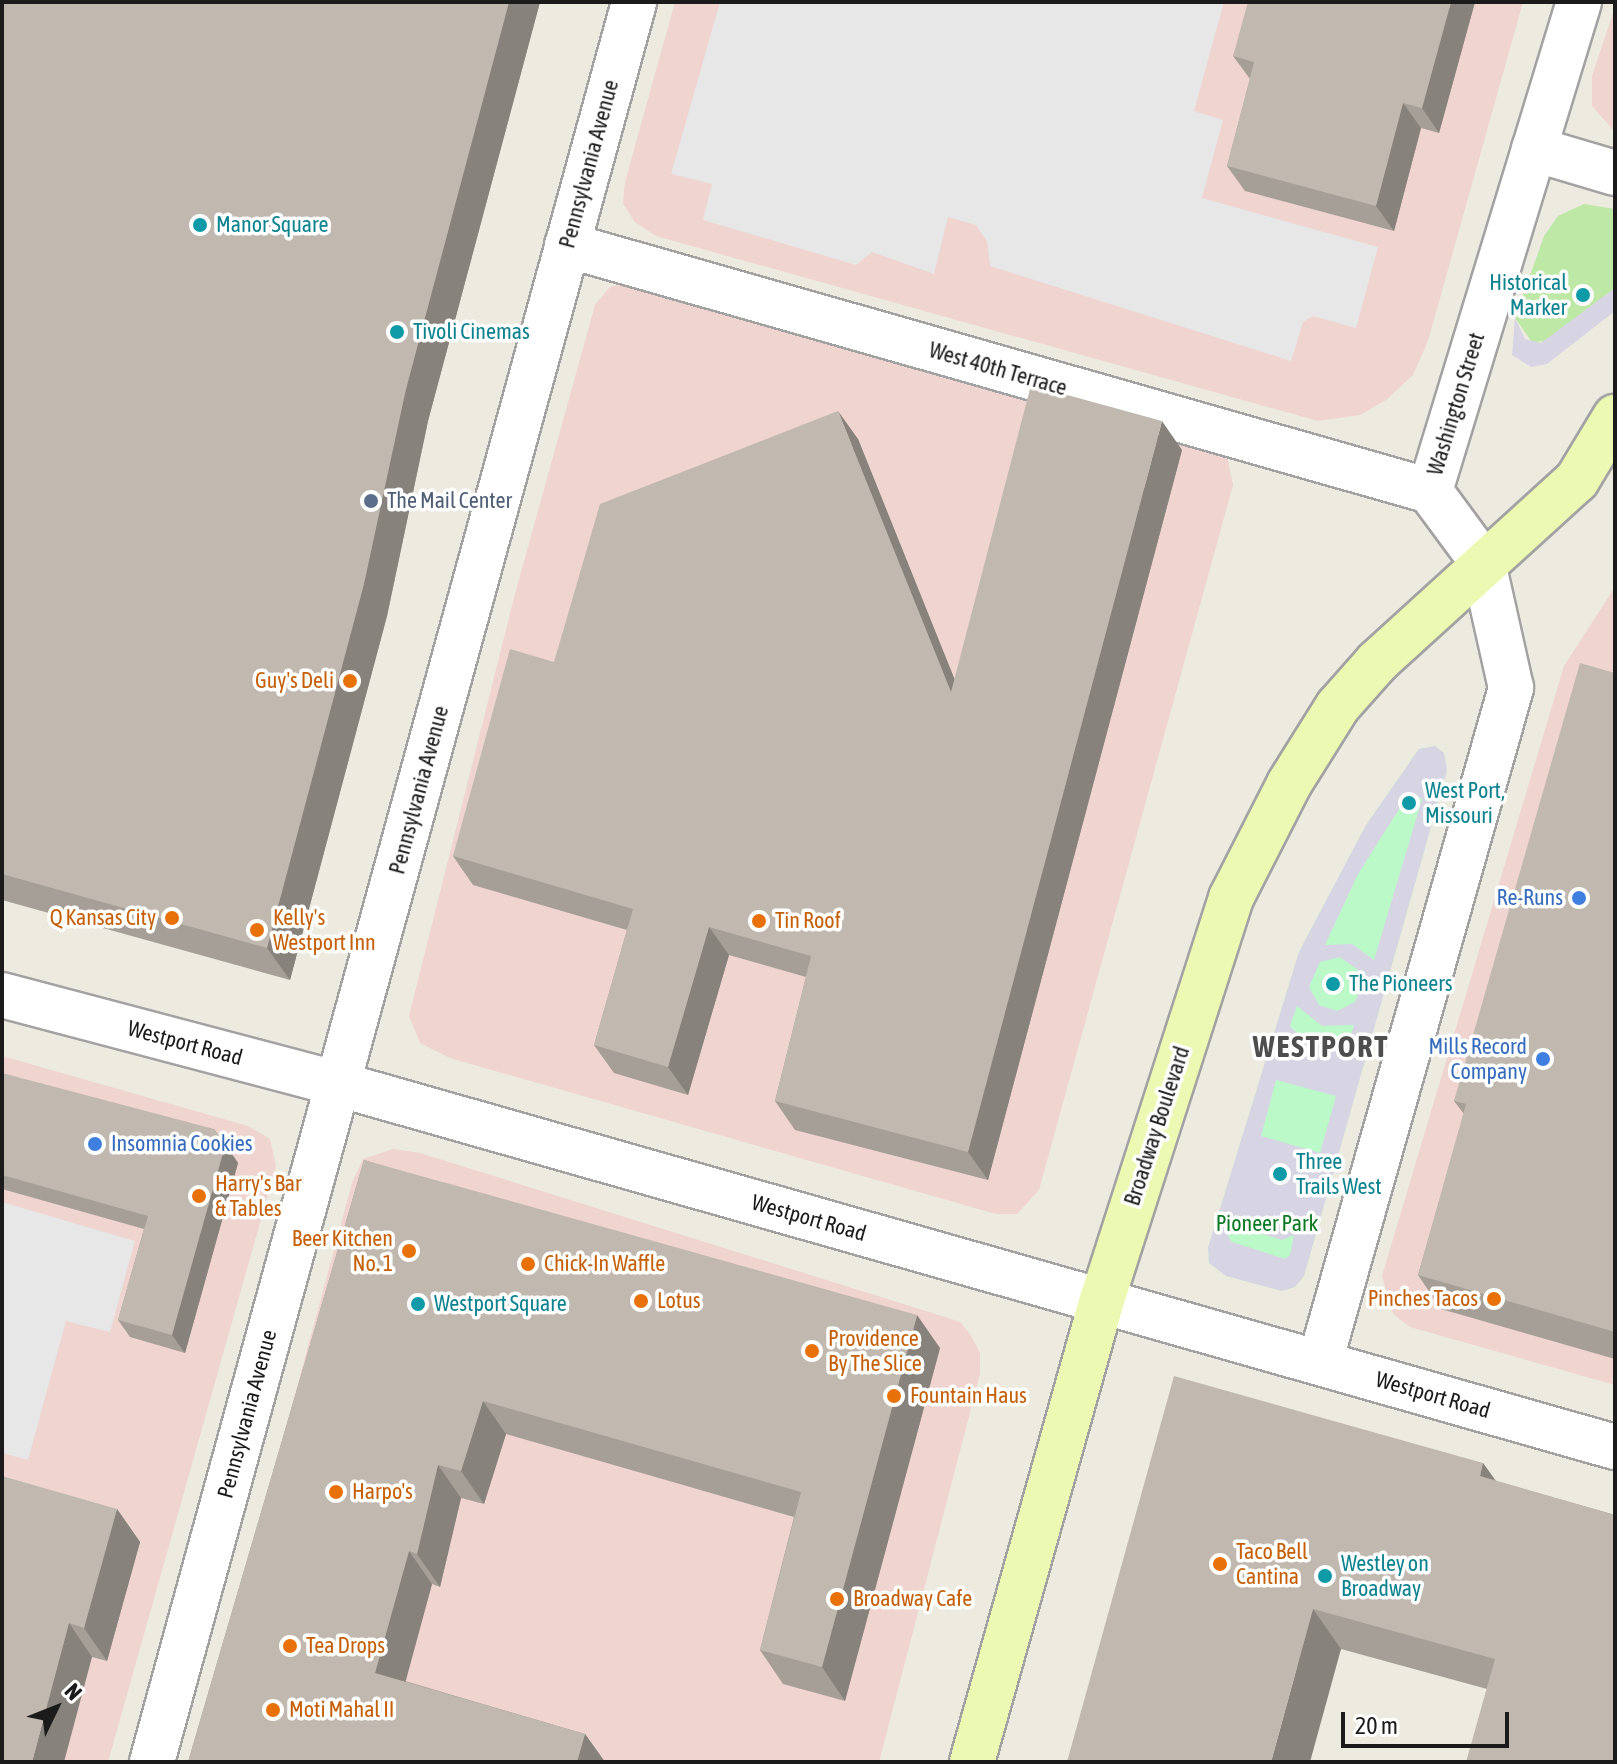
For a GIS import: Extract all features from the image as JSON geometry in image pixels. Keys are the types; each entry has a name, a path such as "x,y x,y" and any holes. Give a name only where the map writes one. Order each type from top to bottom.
{"main road":[{"name":"Broadway Boulevard","path":"972,1762 1102,1300 1231,898 1281,798 1338,706 1483,563 1596,473 1615,417"}],"street":[{"name":"Pennsylvania Avenue","path":"152,1762 634,2"},
{"name":"Washington Street","path":"1483,563 1430,491 1579,2"},
{"path":"1534,149 1615,173"},
{"name":"West 40th Terrace","path":"567,245 1430,491"},
{"path":"1320,1362 1511,688 1483,563"},
{"name":"Westport Road","path":"2,995 338,1084 1615,1447"}],"shaded area":[{"path":"675,2 1523,2 1428,341 1413,375 1386,400 1360,415 1318,421 656,236 635,222 623,204 625,182"},
{"path":"720,2 1224,2 1194,111 1223,120 1202,198 1378,247 1356,328 1313,316 1303,322 1291,361 990,266 987,241 976,225 948,217 934,274 872,252 856,265 703,220 712,184 671,174"},
{"path":"1615,7 1615,132 1592,106 1592,76"},
{"path":"630,283 1227,456 1233,485 1039,1190 1017,1214 996,1214 450,1058 420,1043 409,1016 515,594 595,305 610,287"},
{"path":"1615,288 1615,311 1547,364 1531,367 1512,355 1515,318 1525,339 1541,343"},
{"path":"1615,587 1615,1385 1410,1327 1393,1314 1382,1276 1564,666"},
{"name":"Pioneer Park","path":"1435,746 1444,753 1447,770 1304,1276 1295,1287 1282,1291 1226,1276 1209,1263 1208,1248 1299,952 1366,825 1419,749","holes":["1410,792 1422,799 1374,960 1352,944 1325,945 1358,874","1340,957 1358,970 1362,983 1355,1002 1337,1011 1319,1005 1309,987 1320,962","1297,1006 1322,1026 1354,1025 1347,1048 1329,1049 1305,1041 1290,1026","1276,1080 1336,1096 1320,1153 1261,1136","1233,1217 1243,1228 1282,1240 1294,1235 1290,1255 1285,1259 1232,1242 1228,1236"]},
{"path":"2,1056 248,1126 270,1139 276,1166 108,1762 2,1762"},
{"path":"393,1149 420,1153 945,1317 960,1322 970,1334 980,1353 980,1374 879,1762 196,1762 352,1183 363,1159"},
{"path":"2,1202 135,1241 110,1332 66,1321 28,1460 2,1453"}],"green space":[{"path":"1584,204 1615,209 1615,288 1546,341 1532,342 1515,318 1544,236 1558,216"},
{"name":"Pioneer Park","path":"1435,746 1444,753 1447,770 1304,1276 1295,1287 1282,1291 1226,1276 1209,1263 1208,1248 1299,952 1366,825 1419,749"}],"building":[{"path":"2,2 509,2 406,389 364,584 267,948 2,874"},
{"path":"1248,2 1451,2 1422,108 1403,103 1376,206 1227,166 1254,62 1233,56"},
{"path":"1031,385 1162,421 968,1152 775,1101 811,956 709,927 668,1067 594,1045 633,909 453,856 510,649 554,662 600,504 838,411 951,692"},
{"path":"1580,663 1615,673 1615,1332 1418,1275 1466,1104 1454,1101"},
{"path":"2,1073 214,1129 225,1146 172,1335 118,1320 148,1216 2,1175"},
{"path":"364,1160 917,1315 822,1667 760,1650 801,1492 483,1401 461,1471 438,1465 417,1554 409,1551 375,1673 585,1734 577,1762 188,1762"},
{"path":"1174,1376 1483,1463 1480,1476 1615,1515 1615,1762 1466,1762 1495,1659 1313,1609 1271,1762 1067,1762"},
{"path":"2,1476 117,1509 84,1628 69,1623 32,1762 2,1762"}],"place":[{"name":"Manor Square","path":"200,225"},
{"name":"Historical Marker","path":"1583,295"},
{"name":"Tivoli Cinemas","path":"397,332"},
{"name":"The Mail Center","path":"371,501"},
{"name":"Guy's Deli","path":"350,681"},
{"name":"West Port, Missouri","path":"1409,803"},
{"name":"Re-Runs","path":"1579,898"},
{"name":"Q Kansas City","path":"172,918"},
{"name":"Tin Roof","path":"759,921"},
{"name":"Kelly's Westport Inn","path":"257,930"},
{"name":"The Pioneers","path":"1333,984"},
{"name":"Mills Record Company","path":"1543,1059"},
{"name":"Insomnia Cookies","path":"95,1144"},
{"name":"Three Trails West","path":"1280,1174"},
{"name":"Harry's Bar & Tables","path":"199,1196"},
{"name":"Beer Kitchen No. 1","path":"409,1251"},
{"name":"Chick-In Waffle","path":"528,1264"},
{"name":"Pinches Tacos","path":"1494,1299"},
{"name":"Lotus","path":"641,1301"},
{"name":"Westport Square","path":"418,1304"},
{"name":"Providence By The Slice","path":"812,1351"},
{"name":"Fountain Haus","path":"894,1396"},
{"name":"Harpo's","path":"336,1492"},
{"name":"Taco Bell Cantina","path":"1220,1564"},
{"name":"Westley on Broadway","path":"1325,1576"},
{"name":"Broadway Cafe","path":"837,1599"},
{"name":"Tea Drops","path":"290,1646"},
{"name":"Moti Mahal II","path":"273,1710"}],"district":[{"name":"WESTPORT","path":"1321,1046"}]}
